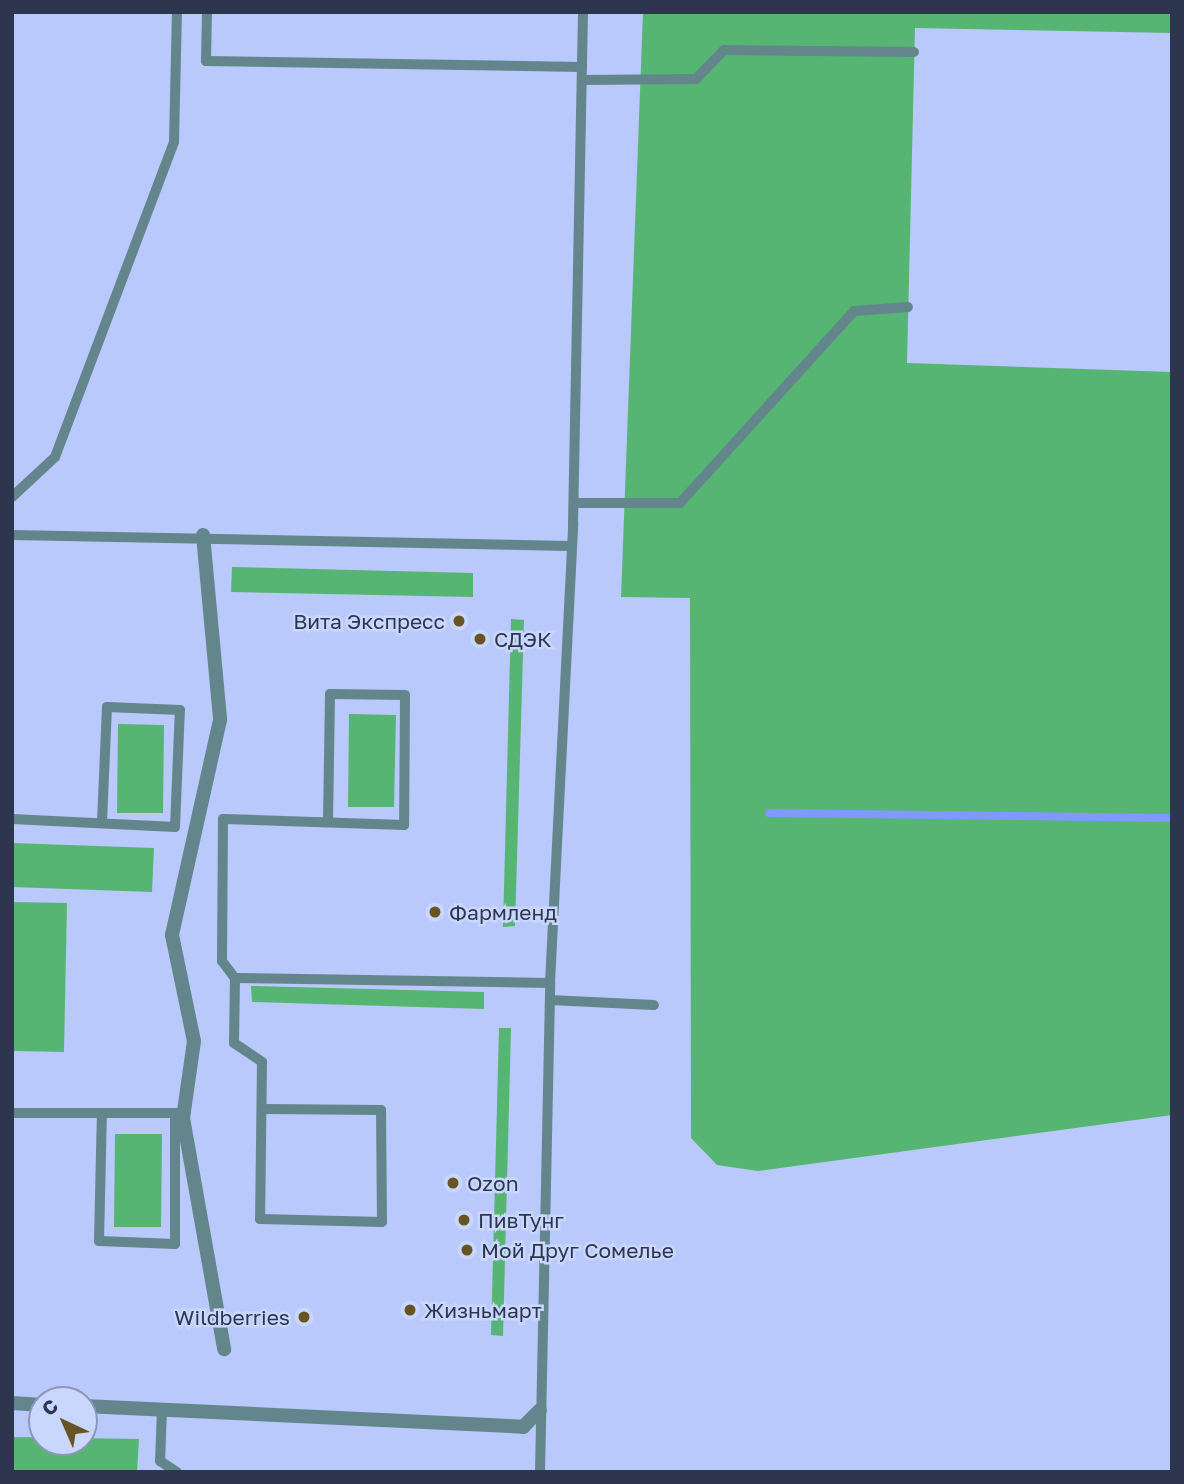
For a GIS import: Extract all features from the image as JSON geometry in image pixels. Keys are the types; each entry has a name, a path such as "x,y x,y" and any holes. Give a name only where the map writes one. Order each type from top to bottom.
{"street":[{"path":"203,535 220,720 172,935 194,1041 183,1118 224,1349"},
{"path":"98,1407 523,1427 540,1410"}],"lane":[{"path":"12,497 55,457 174,142 177,12"},
{"path":"207,12 206,61 582,67"},
{"path":"540,1472 550,983 574,503 583,12"},
{"path":"582,80 696,79 724,50 914,52"},
{"path":"574,503 680,503 854,312 908,307"},
{"path":"12,535 203,535 570,546"},
{"path":"263,1109 381,1110 382,1222 260,1219 262,1062 234,1043 236,978 222,961 223,819 404,825 405,695 330,695 328,822"},
{"path":"12,819 175,827 180,710 107,707 102,823"},
{"path":"236,978 550,983"},
{"path":"550,1000 654,1005"},
{"path":"12,1114 102,1113 175,1113 175,1244 99,1241 102,1113"},
{"path":"162,1410 160,1461 177,1472"}],"green space":[{"path":"643,12 1172,12 1172,33 915,28 907,363 1172,372 1172,1115 758,1171 717,1165 691,1138 690,598 621,597"},
{"path":"232,567 473,573 473,597 231,592"},
{"path":"511,619 524,620 515,926 503,927"},
{"path":"349,714 396,715 394,807 348,807"},
{"path":"118,724 164,725 163,813 117,813"},
{"path":"12,843 154,848 152,892 12,887"},
{"path":"12,902 67,903 64,1052 12,1051"},
{"path":"251,986 484,992 484,1009 252,1002"},
{"path":"499,1028 511,1028 503,1336 491,1335"},
{"path":"115,1134 162,1134 161,1227 114,1227"},
{"path":"12,1437 28,1437 28,1456 98,1456 98,1438 139,1439 137,1472 12,1470"}],"waterway":[{"path":"769,813 1172,818"}],"place":[{"name":"Вита Экспресс","path":"459,621"},
{"name":"СДЭК","path":"480,639"},
{"name":"Фармленд","path":"435,912"},
{"name":"Ozon","path":"453,1183"},
{"name":"ПивТунг","path":"464,1220"},
{"name":"Мой Друг Сомелье","path":"467,1250"},
{"name":"Жизньмарт","path":"410,1310"},
{"name":"Wildberries","path":"304,1317"}]}
